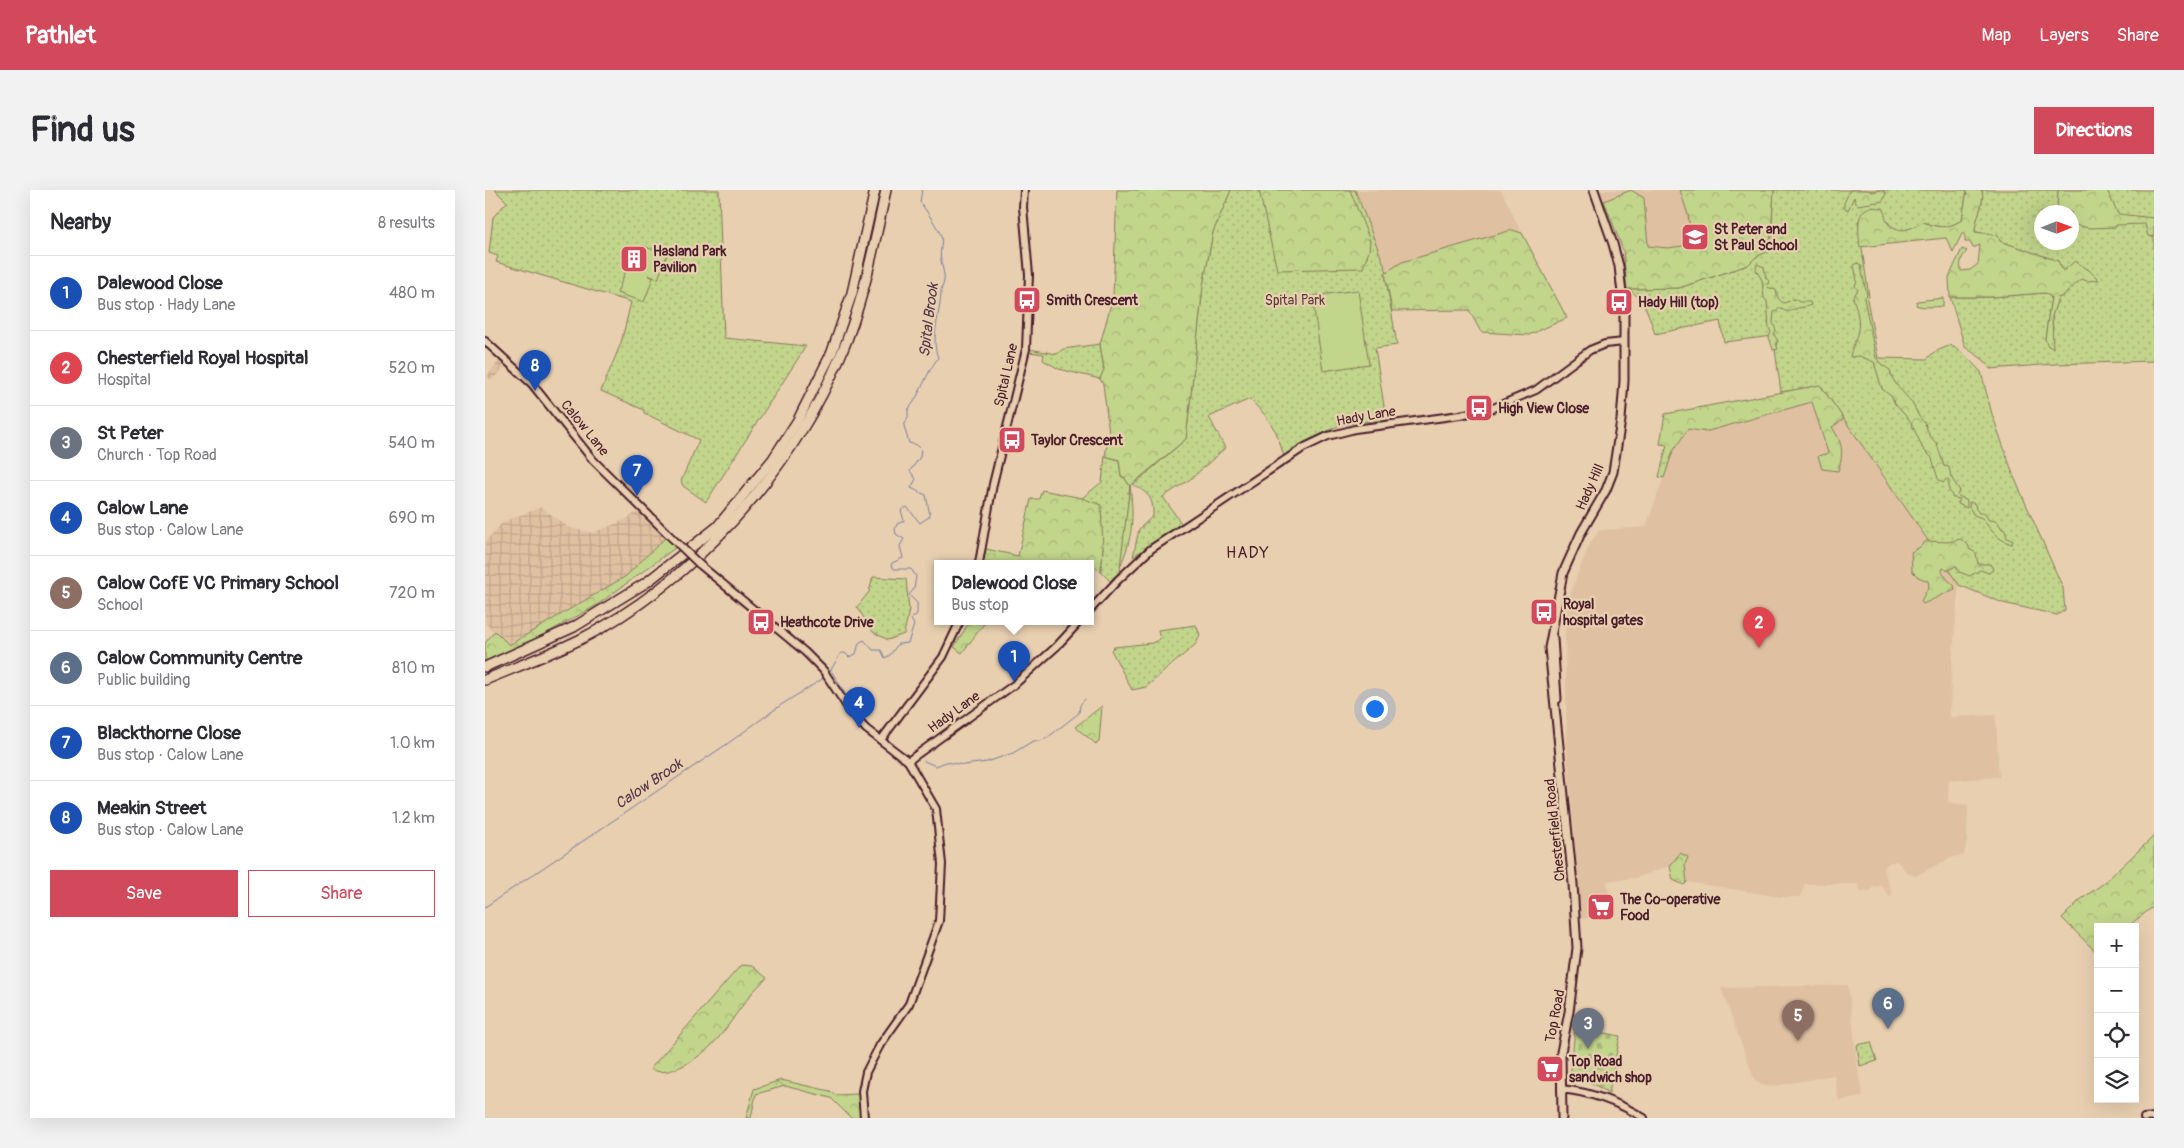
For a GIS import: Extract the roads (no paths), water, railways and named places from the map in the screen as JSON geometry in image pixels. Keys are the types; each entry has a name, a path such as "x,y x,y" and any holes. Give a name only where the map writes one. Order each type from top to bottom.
{"highway":[{"path":"485,668 574,627 647,582 717,527 773,459 799,420 832,352 853,293 875,190"},
{"path":"485,680 579,640 628,611 677,574 719,535 753,498 796,438 840,357 859,304 886,190"}],"main road":[{"name":"Hady Hill","path":"1554,684 1552,627 1563,573 1581,533 1606,490 1613,472 1621,420 1625,346 1624,312 1619,266 1594,190"},
{"name":"Chesterfield Road","path":"1554,684 1573,884 1577,948"},
{"name":"Top Road","path":"1562,1118 1561,1052 1569,1012 1577,948"}],"street":[{"name":"Spital Lane","path":"980,560 993,484 1026,349 1029,275 1023,207 1024,190"},
{"name":"Calow Lane","path":"485,341 532,384 593,460 672,538 699,564 805,652 823,670 852,714 866,729 908,761 936,809 942,864 940,906 934,936 909,1004 881,1045 866,1072 862,1091 864,1118"},
{"name":"Hady Lane","path":"1094,606 1151,549 1303,448 1328,436 1355,429 1460,415 1493,408 1536,390 1590,350 1605,344 1625,346"},
{"path":"881,740 943,657 958,625"},
{"name":"Hady Lane","path":"908,761 1015,684 1056,647 1076,625"},
{"path":"1561,1089 1578,1091 1603,1098 1643,1118"},
{"path":"2144,1118 2154,1117"}],"waterway":[{"name":"Spital Brook","path":"829,673 841,653 845,653 849,657 856,654 859,643 864,640 873,650 881,650 885,658 890,655 898,644 908,643 914,625 911,619 917,614 917,603 909,595 914,589 916,576 911,569 894,569 891,565 903,558 900,546 904,539 896,534 895,529 897,524 904,521 901,510 907,507 920,523 930,516 926,495 911,488 916,479 910,471 920,457 921,449 917,445 909,443 904,426 908,417 908,410 938,358 935,333 944,278 941,257 942,242 935,224 920,202 922,190"},
{"path":"832,672 861,719 876,732"},
{"name":"Calow Brook","path":"485,907 727,744 781,705 824,678"},
{"path":"924,761 936,766 946,762 964,765 987,762 1013,753 1033,741 1047,738 1079,713 1080,705 1085,699"}],"place":[{"name":"St Peter and St Paul School","path":"1695,237"},
{"name":"Hasland Park Pavilion","path":"634,259"},
{"name":"Smith Crescent","path":"1027,300"},
{"name":"Hady Hill (top)","path":"1619,302"},
{"name":"Meakin Street","path":"535,391"},
{"name":"High View Close","path":"1479,408"},
{"name":"Taylor Crescent","path":"1012,440"},
{"name":"Blackthorne Close","path":"637,496"},
{"name":"Royal hospital gates","path":"1544,612"},
{"name":"Heathcote Drive","path":"761,622"},
{"name":"Chesterfield Royal Hospital","path":"1759,648"},
{"name":"Dalewood Close","path":"1014,682"},
{"name":"Calow Lane","path":"859,728"},
{"name":"The Co-operative Food","path":"1601,907"},
{"name":"Calow Community Centre","path":"1888,1029"},
{"name":"Calow CofE VC Primary School","path":"1798,1041"},
{"name":"St Peter","path":"1588,1049"},
{"name":"Top Road sandwich shop","path":"1550,1069"}],"district":[{"name":"HADY","path":"1248,553"}],"park label":[{"name":"Spital Park","path":"1295,300"}]}
